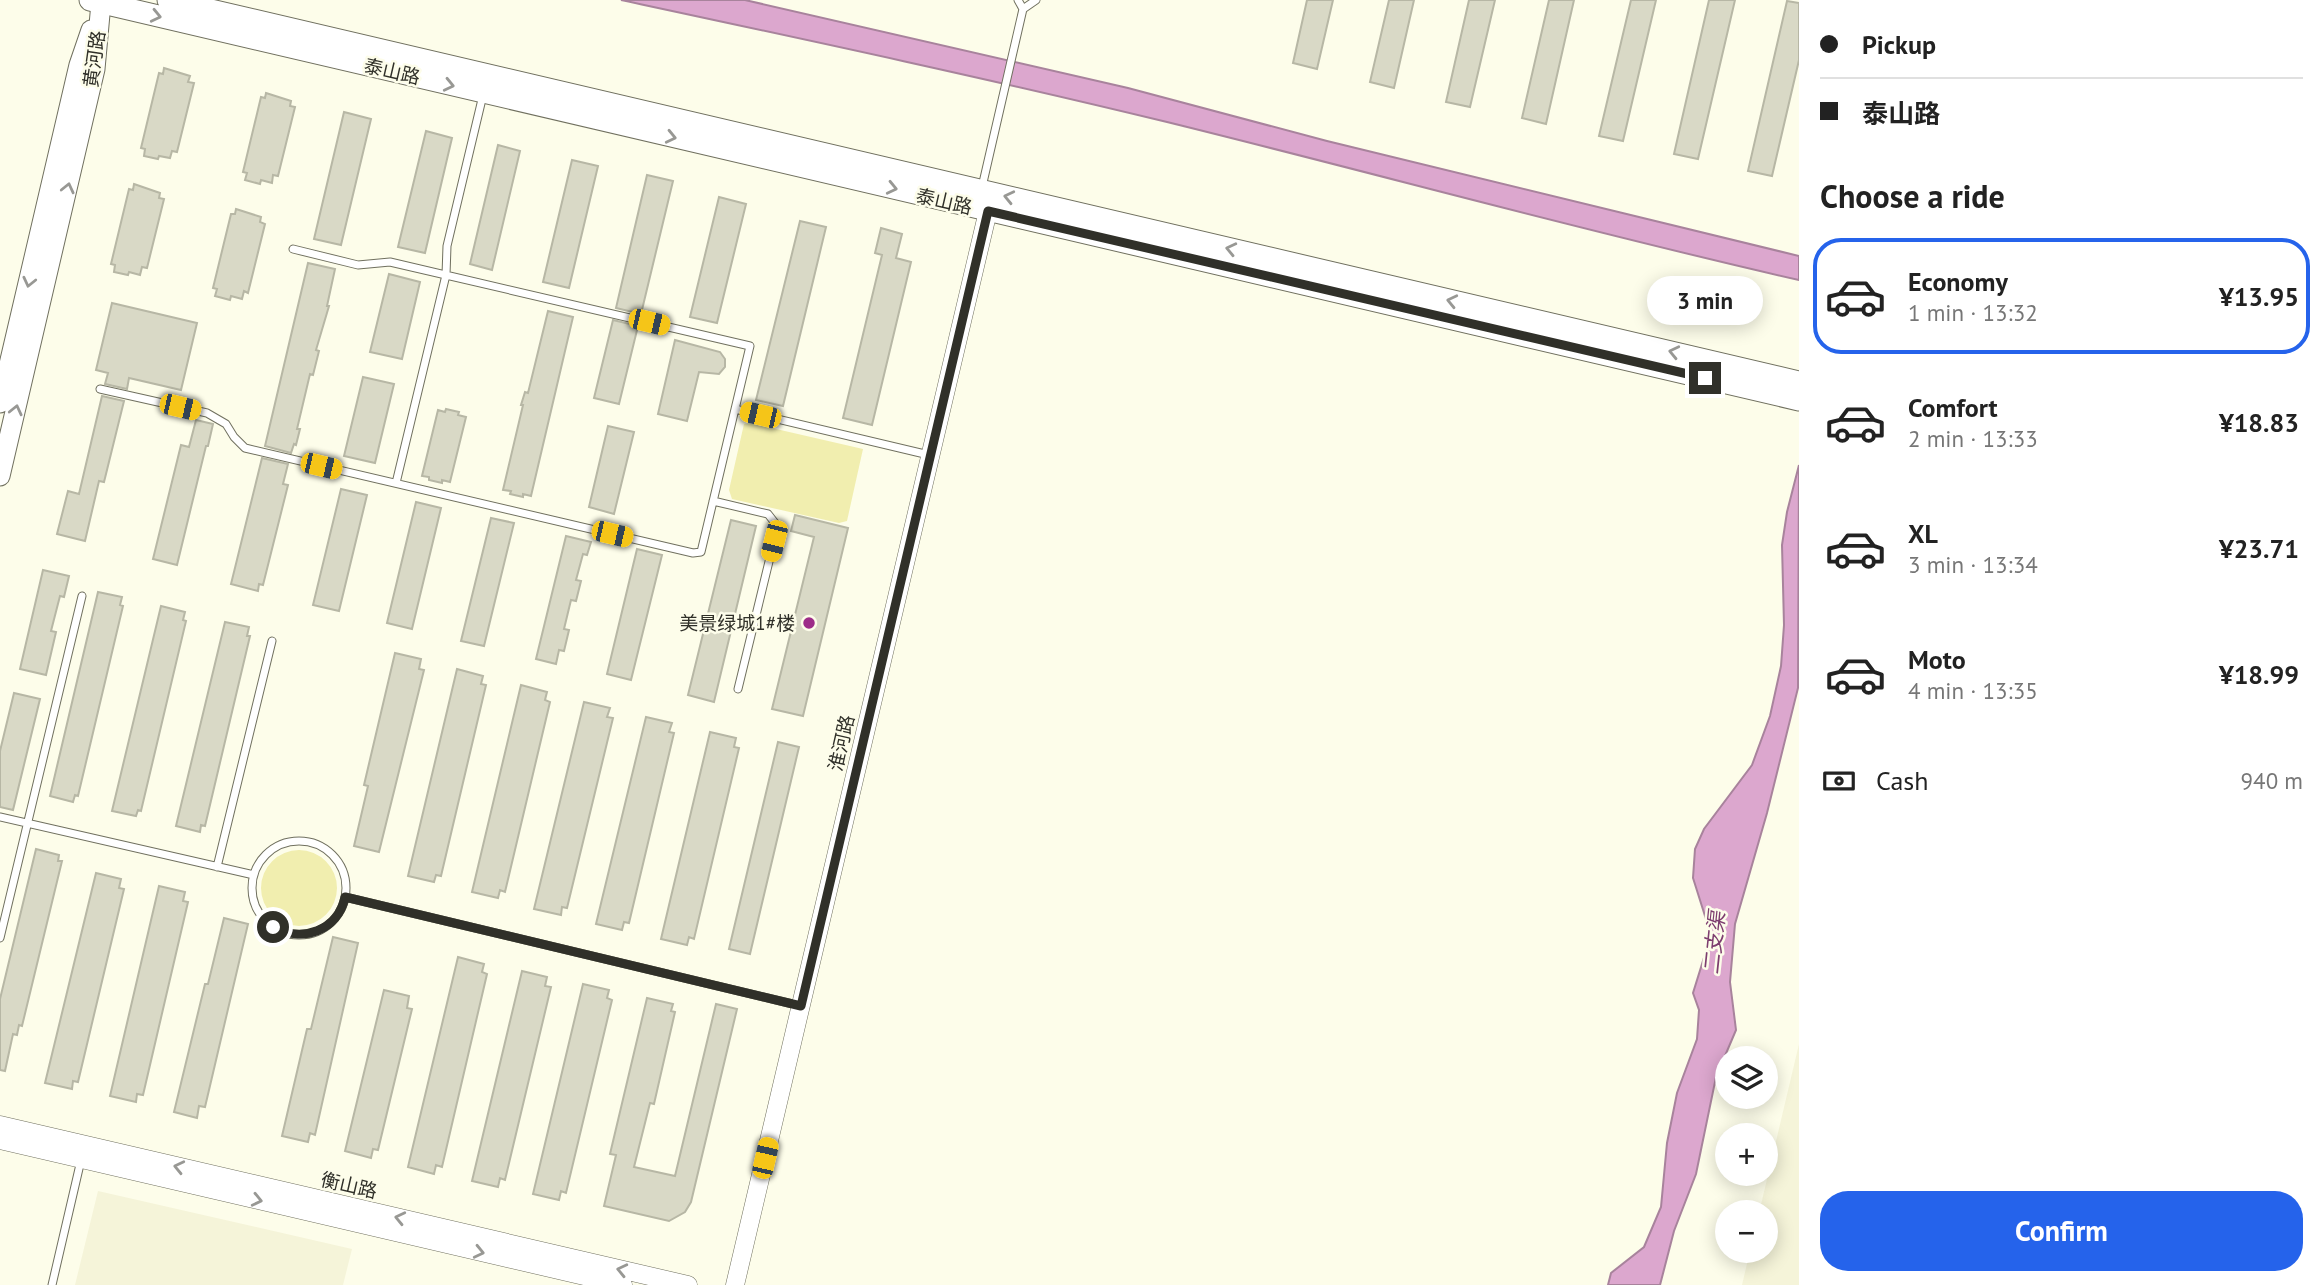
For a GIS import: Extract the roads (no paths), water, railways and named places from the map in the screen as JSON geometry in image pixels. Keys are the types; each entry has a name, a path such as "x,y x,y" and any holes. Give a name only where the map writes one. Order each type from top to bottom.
{"main road":[{"name":"泰山路","path":"168,0 985,201 1793,389"},
{"name":"泰山路","path":"97,1 483,93 985,201"},
{"name":"黄河路","path":"0,403 79,65 97,1"},
{"name":"黄河路","path":"0,476 95,69 97,1"}],"street":[{"name":"淮河路","path":"735,1285 931,455 985,201"},
{"name":"衡山路","path":"0,1125 688,1285"},
{"name":"衡山路","path":"0,1140 623,1285"}],"lane":[{"path":"985,201 1023,9 1018,0"},
{"path":"1023,9 1036,0"},
{"path":"396,483 446,275 447,246 483,93"},
{"path":"100,389 207,413 226,424 234,438 245,448 693,553 701,552 750,346 390,262 358,265 293,249"},
{"path":"735,409 931,455"},
{"path":"713,501 768,514 775,523 774,541 738,689"},
{"path":"0,938 82,596"},
{"path":"217,867 272,641"},
{"path":"0,817 254,875"},
{"path":"309,842 328,850 336,858 345,878 345,897 341,911 326,927 305,935 293,935 273,927 259,913 253,894 254,875 263,858 279,845 309,842"},
{"path":"345,897 801,1006"},
{"path":"52,1285 81,1159"}],"water":[{"path":"621,0 745,0 1128,88 1327,141 1799,256 1799,280 1099,106"},
{"name":"二支渠","path":"1799,465 1798,688 1767,813 1735,924 1730,982 1736,1030 1729,1046 1715,1046 1715,1082 1696,1174 1674,1231 1660,1285 1608,1285 1611,1273 1644,1247 1661,1207 1667,1143 1677,1093 1697,1039 1699,1010 1693,993 1711,935 1693,878 1695,849 1704,829 1752,765 1770,716 1781,666 1784,625 1782,545"}],"place":[{"name":"美景绿城1#楼","path":"809,623"}]}
